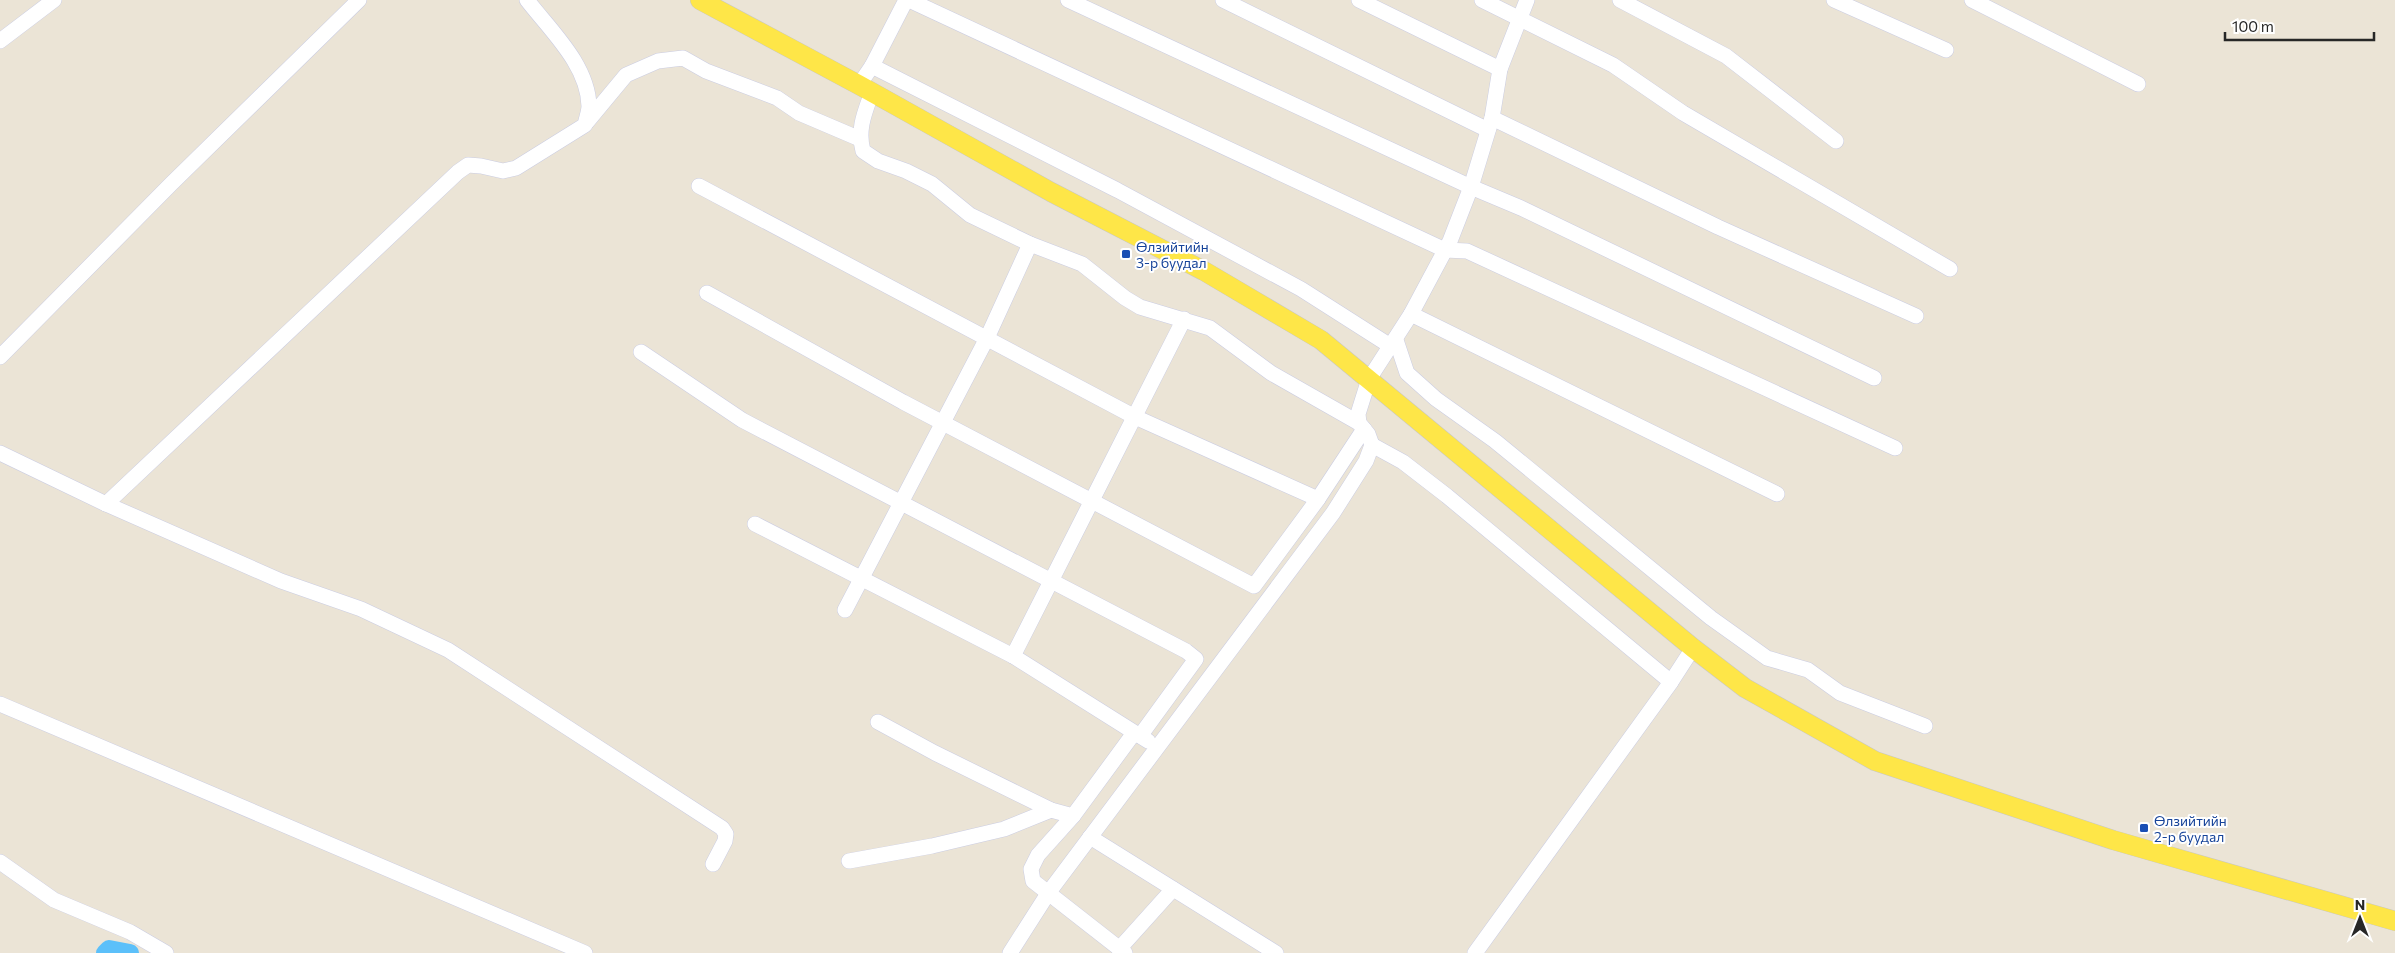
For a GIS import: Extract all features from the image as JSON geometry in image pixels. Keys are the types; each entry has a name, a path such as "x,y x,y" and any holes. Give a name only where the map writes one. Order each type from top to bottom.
{"main road":[{"path":"700,0 866,88 1051,192 1204,271 1321,340 1693,648 1745,688 1874,761 2113,840 2395,921"}],"street":[{"path":"0,41 54,0"},
{"path":"0,357 171,184 359,0"},
{"path":"527,0 580,70 586,88 589,108 585,125"},
{"path":"1361,426 1271,373 1210,328 1140,307 1125,298 1082,264 1030,244 970,215 932,184 906,171 878,161 863,151 860,139 861,122 866,88 872,66 908,0 1445,250 1467,250 1895,448"},
{"path":"1068,0 1520,208 1874,378"},
{"path":"1223,0 1490,124 1916,316"},
{"path":"1360,0 1500,68"},
{"path":"1482,0 1613,65 1683,113 1950,270"},
{"path":"1527,0 1500,68 1490,124 1471,187 1445,250 1394,344 1369,379 1358,414 1361,426 1372,445 1403,462 1448,496 1671,682"},
{"path":"1620,0 1726,56 1836,141"},
{"path":"1834,0 1946,50"},
{"path":"1972,0 2138,84"},
{"path":"106,504 458,172 468,165 503,171 516,168 585,125 626,75 658,61 683,58 706,70 777,98 798,113 860,139"},
{"path":"872,66 1117,190 1292,284 1394,344 1407,373 1428,392 1495,441 1711,618 1767,658 1808,670 1840,693 1925,726"},
{"path":"699,186 1135,417 1318,499"},
{"path":"845,610 988,338 1030,244"},
{"path":"707,293 1092,503 1254,586 1318,499 1361,426"},
{"path":"1411,314 1776,494"},
{"path":"1013,656 1184,319"},
{"path":"641,352 742,420 1186,651 1196,659 1073,816 1038,855 1031,869 1033,881 1122,951 1173,889"},
{"path":"1010,953 1049,892 1332,513 1366,461 1372,445"},
{"path":"0,453 106,504 281,581 361,609 448,650 722,828 726,834 725,841 713,864"},
{"path":"755,524 861,580 1013,656 1157,747"},
{"path":"1475,953 1671,682 1693,648"},
{"path":"0,704 585,953"},
{"path":"878,722 935,753 1051,810 1073,816"},
{"path":"849,860 932,846 1004,828 1051,810"},
{"path":"1090,838 1276,953"},
{"path":"0,862 54,900 130,932 166,953"}],"waterway":[{"path":"105,953 109,949 130,953"}],"place":[{"name":"Өлзийтийн 3-р буудал","path":"1126,254"},
{"name":"Өлзийтийн 2-р буудал","path":"2144,828"}]}
